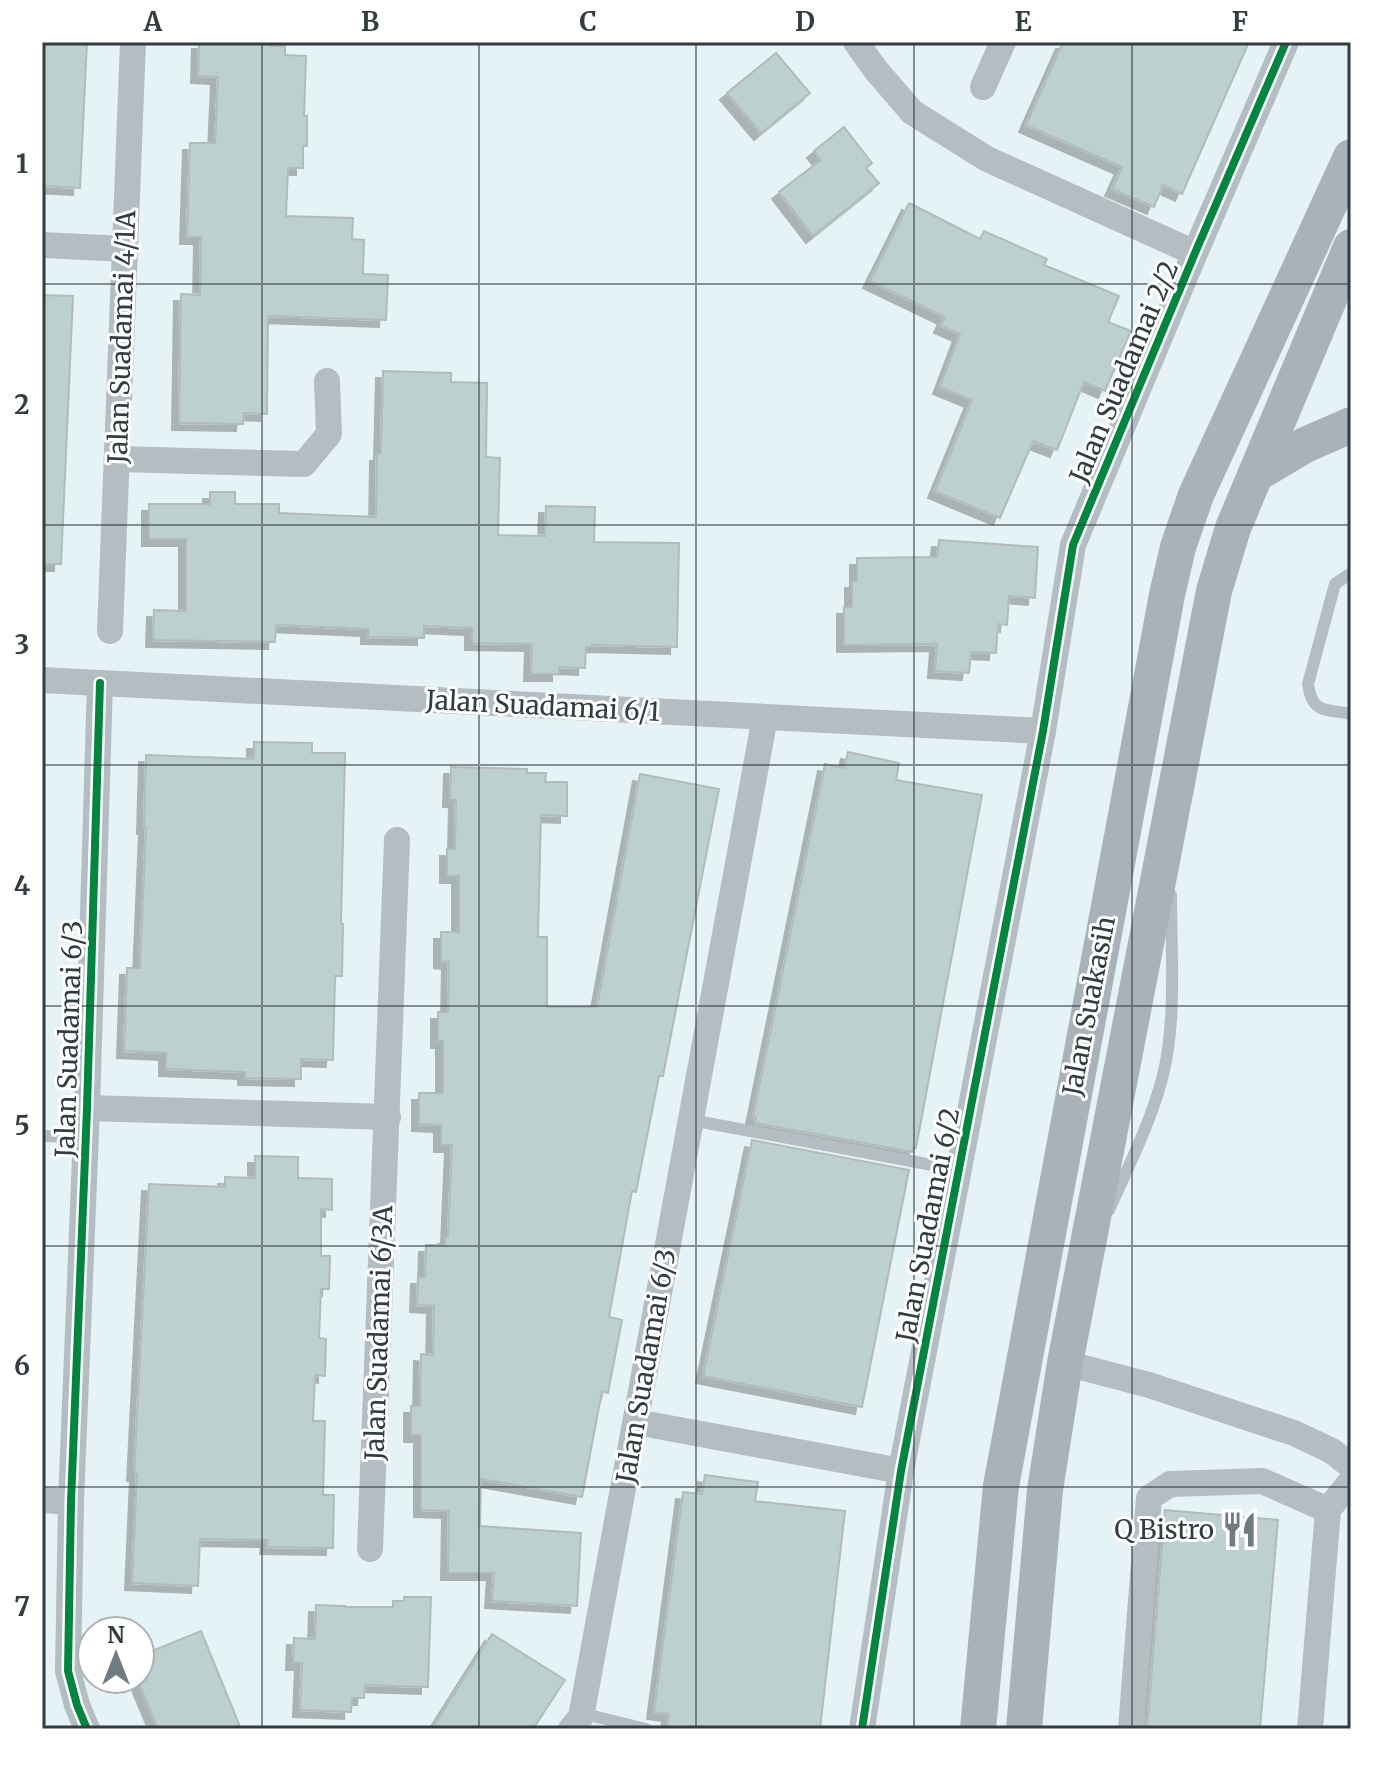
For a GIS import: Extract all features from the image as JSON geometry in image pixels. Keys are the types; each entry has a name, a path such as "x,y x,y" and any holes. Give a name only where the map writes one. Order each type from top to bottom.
{"main road":[{"name":"Jalan Suakasih","path":"978,1729 1001,1486 1178,547 1196,495 1351,157"},
{"path":"1303,262 1347,268"},
{"name":"Jalan Suakasih","path":"1024,1729 1045,1490 1065,1363 1214,591 1233,528 1256,474 1336,325 1347,268"},
{"path":"1283,305 1336,325"},
{"path":"1256,474 1305,445 1351,425"}],"street":[{"name":"Jalan Suadamai 4/1A","path":"110,631 133,42"},
{"path":"856,42 912,112 987,159 1195,253"},
{"path":"983,87 1003,42"},
{"name":"Jalan Suadamai 2/2","path":"1043,731 1073,545 1286,42"},
{"path":"42,245 126,249"},
{"path":"117,459 304,464 329,434 327,381"},
{"name":"Jalan Suadamai 6/1","path":"42,680 1043,731"},
{"name":"Jalan Suadamai 6/3","path":"87,1729 68,1671 71,1502 100,683"},
{"name":"Jalan Suadamai 6/3","path":"576,1721 636,1422 765,717"},
{"name":"Jalan Suadamai 6/2","path":"862,1729 901,1471 1043,731"},
{"name":"Jalan Suadamai 6/3A","path":"370,1549 397,840"},
{"path":"87,1108 388,1117"},
{"path":"1065,1363 1149,1385 1294,1433 1332,1451 1351,1466"},
{"path":"636,1422 901,1471"},
{"path":"1131,1729 1149,1498 1170,1484 1262,1481 1328,1510"},
{"path":"1310,1729 1328,1510 1351,1481"},
{"path":"42,1500 71,1502"}],"lane":[{"path":"1351,573 1335,584 1308,684 1310,700 1319,708 1351,714"},
{"path":"691,1120 959,1170"},
{"path":"42,1136 86,1137"},
{"path":"576,1721 646,1729"}],"building":[{"path":"42,42 87,42 80,188 42,186"},
{"path":"199,42 271,42 271,46 285,46 285,55 306,56 304,116 307,116 307,146 303,146 303,168 288,168 286,216 353,218 352,239 364,240 363,274 388,275 386,320 268,316 267,414 244,413 243,424 179,423 181,294 200,295 201,237 187,237 190,143 215,143 218,77 198,76"},
{"path":"1063,42 1249,42 1182,194 1163,185 1154,207 1112,189 1122,167 1026,125"},
{"path":"776,53 810,93 761,133 727,93"},
{"path":"844,127 872,163 866,168 879,183 813,236 779,192 821,160 814,151"},
{"path":"909,203 980,239 984,231 1047,259 1044,265 1119,296 1108,322 1131,331 1105,391 1084,382 1057,450 1033,441 1000,518 935,491 972,400 940,387 960,334 941,326 945,317 870,281"},
{"path":"42,295 73,296 61,564 42,564"},
{"path":"383,371 451,373 451,382 487,383 486,457 500,458 498,535 545,536 546,506 595,507 594,542 679,543 677,647 592,645 586,647 585,668 559,667 559,674 531,674 532,644 472,643 472,628 424,626 424,638 368,637 368,629 276,625 275,642 153,640 154,610 186,611 186,539 149,539 149,504 210,504 210,492 235,492 235,504 279,504 279,513 376,517"},
{"path":"939,540 1038,547 1035,598 1009,596 1007,625 998,624 996,653 971,652 969,673 935,671 937,644 844,645 844,607 852,607 852,581 857,581 857,558 937,557"},
{"path":"254,742 312,743 312,753 345,753 342,976 335,976 333,1060 301,1059 301,1079 245,1078 245,1072 166,1069 166,1053 124,1051 127,968 140,968 146,755 254,759"},
{"path":"848,752 899,763 896,780 982,795 913,1152 755,1123 756,1118 753,1117 825,764 844,768"},
{"path":"451,767 527,769 527,773 546,773 545,782 567,782 567,816 541,815 538,937 547,937 547,1007 597,1007 640,774 719,789 663,1076 659,1076 636,1192 632,1191 609,1317 622,1320 608,1393 602,1391 582,1497 481,1479 480,1526 581,1533 577,1606 492,1601 494,1573 448,1573 449,1511 421,1510 421,1435 411,1435 411,1406 420,1406 421,1354 433,1355 434,1306 417,1305 418,1277 425,1277 426,1245 445,1245 445,1237 448,1237 452,1145 441,1145 441,1125 419,1124 419,1093 443,1093 443,1041 438,1041 438,1012 448,1012 449,962 441,961 441,932 459,932 459,876 447,876 447,849 455,849 456,800 450,800"},
{"path":"752,1140 909,1170 862,1407 703,1376"},
{"path":"255,1156 298,1157 298,1178 332,1179 332,1210 321,1209 321,1256 330,1256 329,1289 321,1289 319,1338 326,1339 325,1376 315,1375 313,1421 325,1421 323,1495 334,1495 333,1548 267,1547 268,1540 200,1539 198,1586 132,1583 137,1474 134,1474 149,1184 225,1187 225,1177 255,1178"},
{"path":"705,1475 758,1482 755,1501 845,1511 820,1729 667,1729 669,1714 654,1712 683,1492 702,1494"},
{"path":"1165,1510 1278,1520 1260,1729 1147,1729"},
{"path":"404,1597 431,1597 428,1687 365,1685 364,1698 352,1698 351,1712 300,1710 302,1663 293,1663 294,1638 315,1639 316,1605 393,1607 393,1601 404,1601"},
{"path":"201,1631 241,1729 158,1729 144,1695 156,1695 156,1649"},
{"path":"492,1634 565,1680 533,1729 432,1729"}],"cycle path":[{"path":"862,1729 901,1471 1043,731 1073,545 1286,42"},
{"path":"87,1729 68,1671 71,1502 100,683"}],"place":[{"name":"Q Bistro","path":"1240,1530"}]}
